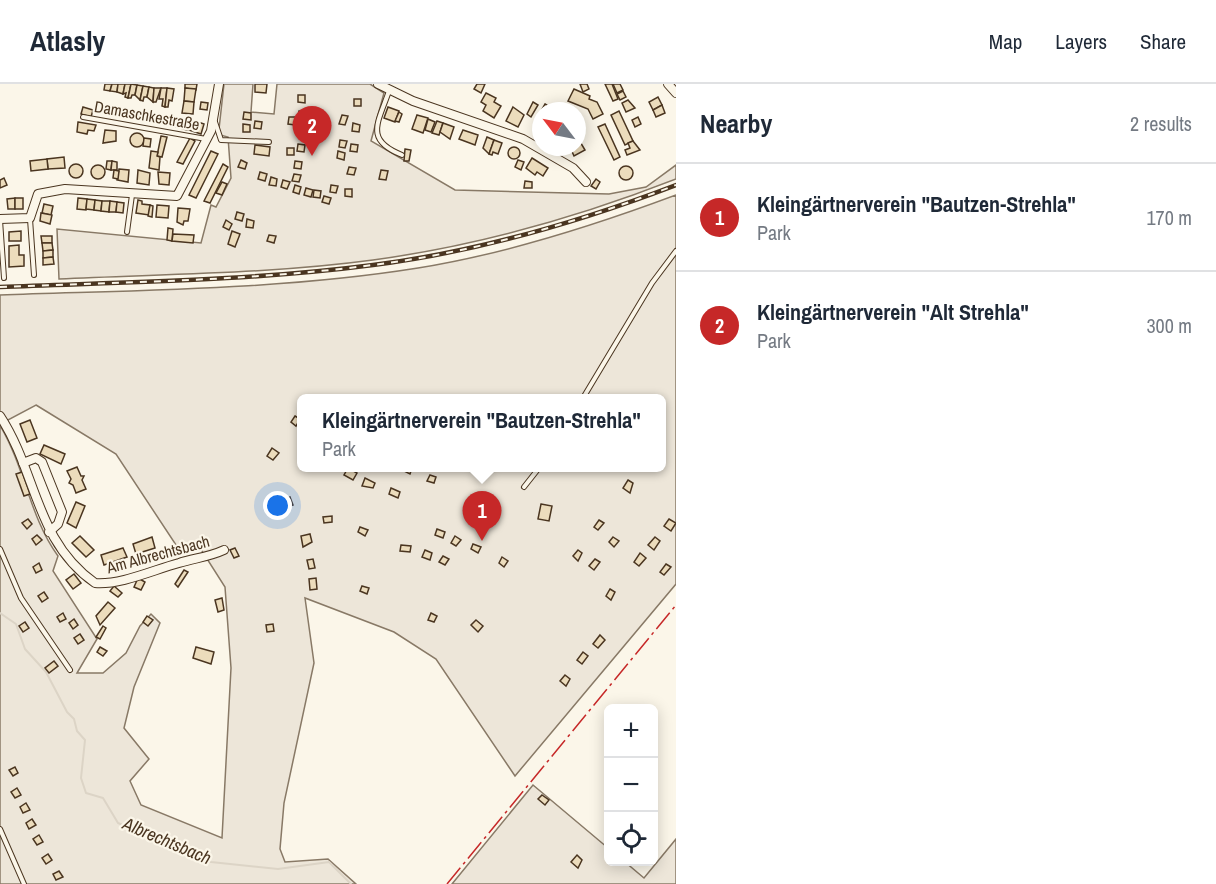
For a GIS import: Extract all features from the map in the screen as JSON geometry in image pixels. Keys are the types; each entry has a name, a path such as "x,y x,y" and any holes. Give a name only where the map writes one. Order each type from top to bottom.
{"street":[{"name":"Damaschkestraße","path":"30,218 38,194 64,189 177,196 215,118 219,84"},
{"path":"378,84 389,91 523,139 573,168 586,182"},
{"path":"668,84 676,93"},
{"path":"0,219 30,218"},
{"name":"Am Albrechtsbach","path":"0,416 23,463 49,532 72,563 95,583 117,580 188,560 202,559 224,550"},
{"path":"23,463 36,458 42,462 62,512 58,524 49,532"}],"lane":[{"path":"389,91 376,131 377,138 388,150 402,156"},
{"name":"Damaschkestraße","path":"83,117 206,139"},
{"path":"215,118 221,140 228,143 269,142"},
{"path":"128,232 132,194"},
{"path":"30,218 34,275"},
{"path":"0,219 4,278"},
{"path":"586,394 652,283 676,252"},
{"path":"524,487 536,472"},
{"path":"0,549 21,598 70,670"},
{"path":"0,829 24,884"}],"shaded area":[{"path":"224,84 253,84 251,112 274,114 277,84 370,84 384,93 371,141 455,190 609,194 646,187 676,165 676,179 565,218 489,238 412,254 295,268 59,279 57,229 201,243 211,205 216,207 231,178 228,137 220,135 219,129"},
{"path":"676,195 676,584 515,776 436,659 394,632 305,598 314,663 284,803 280,849 285,862 328,859 356,884 0,884 0,295 209,288 314,281 451,262 516,247 581,228","holes":["36,405 116,454 176,545 197,543 225,587 231,668 222,838 141,805 130,781 149,759 124,728 134,687 160,623 151,614 140,626 126,653 103,673 77,673 97,639 53,571 58,556 41,526 16,459 1,427 4,422"]},
{"path":"533,785 604,845 604,866 630,866 644,878 654,866 658,866 658,861 676,839 676,884 452,884"}],"building":[{"path":"105,84 112,84 110,91 104,90"},
{"path":"112,84 118,84 117,92 110,91"},
{"path":"118,84 125,84 123,94 117,92"},
{"path":"125,84 131,84 128,98 125,97 126,93 123,94"},
{"path":"131,84 137,85 135,95 128,98"},
{"path":"185,84 197,84 196,90 185,88"},
{"path":"255,84 267,84 266,93 255,92"},
{"path":"477,84 485,84 481,93 474,89"},
{"path":"580,84 587,84 589,89 583,92"},
{"path":"605,84 612,84 618,99 613,101"},
{"path":"613,84 620,84 623,90 617,93"},
{"path":"137,85 143,86 140,100 135,95"},
{"path":"143,86 149,87 147,97 144,97 143,101 140,100"},
{"path":"149,87 154,88 153,102 147,97"},
{"path":"154,88 161,88 156,102 153,102"},
{"path":"161,88 167,88 165,107 162,106 163,99 159,99"},
{"path":"167,88 174,89 172,101 169,100 168,107 165,107"},
{"path":"185,88 196,89 194,102 184,101"},
{"path":"574,89 597,102 603,114 593,119 586,108 586,102 568,101"},
{"path":"623,91 626,97 620,100 617,94"},
{"path":"486,93 496,98 494,102 501,106 494,118 483,111 486,105 481,102"},
{"path":"298,95 305,95 305,103 298,102"},
{"path":"658,97 662,105 653,110 649,102"},
{"path":"354,99 361,99 361,106 354,106"},
{"path":"628,100 635,108 626,112 622,103"},
{"path":"184,101 194,102 193,114 182,113"},
{"path":"201,102 208,103 207,110 200,109"},
{"path":"532,104 532,115 531,117 527,114"},
{"path":"662,105 665,113 656,117 653,110"},
{"path":"83,107 93,110 91,117 81,114"},
{"path":"388,107 399,111 395,122 384,118"},
{"path":"513,107 524,115 518,127 506,121"},
{"path":"299,111 306,112 305,119 298,118"},
{"path":"619,111 633,141 625,145 611,115"},
{"path":"244,112 251,113 251,120 243,119"},
{"path":"399,112 402,114 399,122 395,121"},
{"path":"342,115 348,116 345,125 339,124"},
{"path":"417,115 428,118 423,133 412,129"},
{"path":"289,117 296,117 295,125 288,124"},
{"path":"638,117 641,124 635,127 632,120"},
{"path":"428,119 435,122 431,132 425,130"},
{"path":"171,120 189,124 187,130 170,125"},
{"path":"255,121 262,122 261,129 254,128"},
{"path":"298,121 305,122 304,129 297,128"},
{"path":"437,121 443,123 439,135 432,133"},
{"path":"78,122 96,125 94,131 88,130 87,134 77,132"},
{"path":"198,122 204,124 201,134 189,130 190,125 196,127"},
{"path":"353,123 360,125 359,132 352,131"},
{"path":"443,123 454,127 450,139 440,132"},
{"path":"243,124 250,125 250,132 243,132"},
{"path":"605,124 620,157 614,160 598,127"},
{"path":"105,130 116,131 116,141 103,143"},
{"path":"463,130 478,135 475,145 459,139"},
{"path":"137,133 142,135 144,140 142,145 137,147 132,145 130,140 132,135"},
{"path":"161,136 167,137 162,157 157,156"},
{"path":"487,137 494,140 489,154 483,148"},
{"path":"144,138 151,139 150,147 143,146"},
{"path":"190,138 195,141 183,164 177,162"},
{"path":"340,140 347,141 345,148 339,147"},
{"path":"494,140 502,143 498,154 493,152 492,155 489,154"},
{"path":"633,141 640,150 627,155 625,150 630,148 628,143"},
{"path":"298,144 305,145 304,152 297,151"},
{"path":"351,144 358,145 357,152 350,151"},
{"path":"255,145 270,147 269,156 254,154"},
{"path":"514,147 520,153 514,159 508,153"},
{"path":"287,148 294,148 294,155 287,155"},
{"path":"405,149 411,150 409,161 404,161"},
{"path":"151,151 158,152 159,170 149,168"},
{"path":"211,151 218,154 196,198 189,195"},
{"path":"338,151 345,153 344,160 337,158"},
{"path":"64,157 65,168 48,169 47,159"},
{"path":"532,158 548,168 543,176 537,172 535,175 526,168"},
{"path":"47,159 48,169 31,171 30,161"},
{"path":"241,160 247,163 245,169 238,167"},
{"path":"518,160 524,162 521,170 515,167"},
{"path":"107,161 112,161 111,170 106,169"},
{"path":"112,161 117,162 117,170 111,170"},
{"path":"295,161 302,162 301,169 294,168"},
{"path":"76,164 81,166 83,171 81,176 76,178 71,176 69,171 71,166"},
{"path":"223,164 228,167 210,203 204,201"},
{"path":"98,165 103,167 105,172 103,177 98,179 93,177 91,172 93,167"},
{"path":"623,166 629,166 633,173 629,180 623,180 619,176 619,170"},
{"path":"349,167 356,168 354,175 347,174"},
{"path":"119,169 129,170 128,182 117,180"},
{"path":"114,170 119,171 118,179 113,178"},
{"path":"138,170 150,173 149,185 137,183"},
{"path":"381,170 388,171 386,180 379,179"},
{"path":"158,172 170,173 169,185 159,184"},
{"path":"260,172 267,174 265,181 258,179"},
{"path":"294,174 301,175 299,182 292,181"},
{"path":"271,177 277,179 276,186 269,185"},
{"path":"4,178 7,185 0,188 0,180"},
{"path":"596,179 600,182 596,189 591,186"},
{"path":"283,180 290,182 287,189 281,187"},
{"path":"525,181 532,182 532,188 524,188"},
{"path":"222,182 227,184 222,195 216,193"},
{"path":"295,185 301,187 299,194 293,192"},
{"path":"331,185 338,186 336,193 330,192"},
{"path":"306,188 313,190 311,197 304,195"},
{"path":"345,189 352,189 352,197 345,196"},
{"path":"314,190 321,191 320,198 313,197"},
{"path":"324,196 331,198 329,204 322,202"},
{"path":"15,198 15,209 8,209 7,199"},
{"path":"15,198 23,198 23,209 15,209"},
{"path":"78,198 87,199 86,210 77,209"},
{"path":"87,199 95,200 94,210 86,209"},
{"path":"95,200 102,201 101,211 94,210"},
{"path":"138,200 142,201 142,204 150,205 149,215 136,213"},
{"path":"102,201 110,201 109,212 101,211"},
{"path":"110,201 117,202 116,212 109,212"},
{"path":"117,202 124,203 123,213 116,212"},
{"path":"44,204 53,206 51,215 42,213"},
{"path":"150,205 153,206 152,217 148,216"},
{"path":"157,205 169,206 168,218 156,217"},
{"path":"178,208 190,209 188,221 184,221 183,225 177,222"},
{"path":"237,212 244,214 242,221 235,219"},
{"path":"41,213 52,215 50,224 40,221"},
{"path":"247,219 254,221 253,228 246,227"},
{"path":"226,220 232,224 229,230 223,227"},
{"path":"168,228 173,229 172,241 167,240"},
{"path":"21,231 21,241 9,241 9,232"},
{"path":"232,231 240,234 235,247 228,244"},
{"path":"173,234 194,235 193,243 172,241"},
{"path":"269,235 276,236 274,243 267,241"},
{"path":"41,236 52,236 52,243 42,243"},
{"path":"42,243 52,243 53,250 43,251"},
{"path":"19,245 19,255 24,255 24,266 9,267 9,246"},
{"path":"53,250 53,257 43,258 43,251"},
{"path":"53,257 54,264 43,265 43,258"},
{"path":"295,416 297,417 296,426 291,422"},
{"path":"30,420 37,438 27,442 20,424"},
{"path":"44,445 65,454 61,464 40,454"},
{"path":"272,448 279,453 273,460 267,456"},
{"path":"77,467 81,476 84,476 82,480 86,489 76,493 73,485 69,483 71,479 67,471"},
{"path":"22,472 30,494 24,496 16,474"},
{"path":"346,472 357,473 353,480 344,475"},
{"path":"430,475 436,477 434,483 427,481"},
{"path":"365,478 375,483 373,488 362,486"},
{"path":"628,480 633,483 630,493 623,488"},
{"path":"391,488 400,492 398,498 389,494"},
{"path":"290,497 293,505 286,507 282,500"},
{"path":"76,502 85,506 76,528 67,523"},
{"path":"541,504 552,506 549,521 538,519"},
{"path":"332,516 332,522 324,523 323,517"},
{"path":"28,519 32,524 27,529 22,523"},
{"path":"669,519 676,523 671,531 664,526"},
{"path":"599,520 604,523 598,530 594,527"},
{"path":"360,527 368,530 365,536 358,532"},
{"path":"437,529 445,532 443,538 435,535"},
{"path":"310,534 312,542 303,547 301,536"},
{"path":"37,535 42,540 36,545 32,539"},
{"path":"80,536 94,550 86,557 72,543"},
{"path":"455,536 461,540 456,546 451,543"},
{"path":"152,537 155,548 136,554 133,544"},
{"path":"613,537 619,541 614,547 609,542"},
{"path":"655,537 660,541 654,550 648,545"},
{"path":"473,544 481,547 478,553 471,549"},
{"path":"401,545 411,546 410,552 400,551"},
{"path":"123,548 127,557 104,565 101,555"},
{"path":"235,548 239,556 234,558 230,550"},
{"path":"425,550 432,553 430,560 422,557"},
{"path":"578,550 582,553 578,561 573,556"},
{"path":"640,553 646,558 639,566 634,562"},
{"path":"443,556 449,559 445,565 439,562"},
{"path":"502,557 508,561 504,567 499,563"},
{"path":"313,559 315,568 309,569 307,560"},
{"path":"595,559 600,562 594,570 589,566"},
{"path":"39,563 42,570 36,573 33,567"},
{"path":"666,564 671,567 664,575 660,572"},
{"path":"184,570 188,572 178,587 175,584"},
{"path":"74,574 81,583 73,589 66,580"},
{"path":"138,578 145,582 141,590 134,587"},
{"path":"316,578 317,589 310,590 309,579"},
{"path":"114,586 122,593 118,597 110,591"},
{"path":"362,586 369,588 367,594 360,591"},
{"path":"610,589 615,592 611,600 606,596"},
{"path":"44,592 48,598 42,602 38,596"},
{"path":"222,598 224,610 218,612 215,600"},
{"path":"108,602 115,608 100,625 96,616"},
{"path":"63,613 66,619 60,622 57,617"},
{"path":"431,613 437,616 434,622 428,620"},
{"path":"147,616 153,620 148,626 143,622"},
{"path":"74,619 78,625 73,629 69,623"},
{"path":"476,620 483,626 478,632 471,625"},
{"path":"25,622 29,628 23,632 19,626"},
{"path":"273,624 274,631 267,632 266,625"},
{"path":"103,626 106,628 100,639 96,637"},
{"path":"80,634 84,640 78,644 74,638"},
{"path":"600,635 605,640 598,648 593,644"},
{"path":"100,647 107,651 103,656 97,652"},
{"path":"196,647 214,652 211,664 193,658"},
{"path":"583,652 588,656 582,664 577,660"},
{"path":"54,661 58,666 49,673 45,668"},
{"path":"565,675 570,679 566,686 560,681"},
{"path":"15,767 18,773 13,776 9,770"},
{"path":"17,788 21,795 15,798 11,792"},
{"path":"542,795 549,800 545,805 538,799"},
{"path":"26,803 30,810 23,813 20,807"},
{"path":"32,819 36,825 29,829 26,823"},
{"path":"39,835 43,842 37,845 33,839"},
{"path":"48,854 52,860 46,864 42,858"},
{"path":"577,855 582,860 578,868 571,862"},
{"path":"59,871 63,877 56,880 53,874"}],"waterway":[{"name":"Albrechtsbach","path":"0,613 16,624 25,649 46,672 67,712 74,719 77,731 85,740 81,778 86,793 103,798 118,823 211,862 278,869 329,862 351,884"}],"railway":[{"path":"0,287 234,278 373,265 450,252 527,234 676,185"}],"power":[{"path":"447,884 676,605"}],"place":[{"name":"Kleingärtnerverein \"Alt Strehla\"","path":"312,156"},
{"name":"Kleingärtnerverein \"Bautzen-Strehla\"","path":"482,541"}]}
